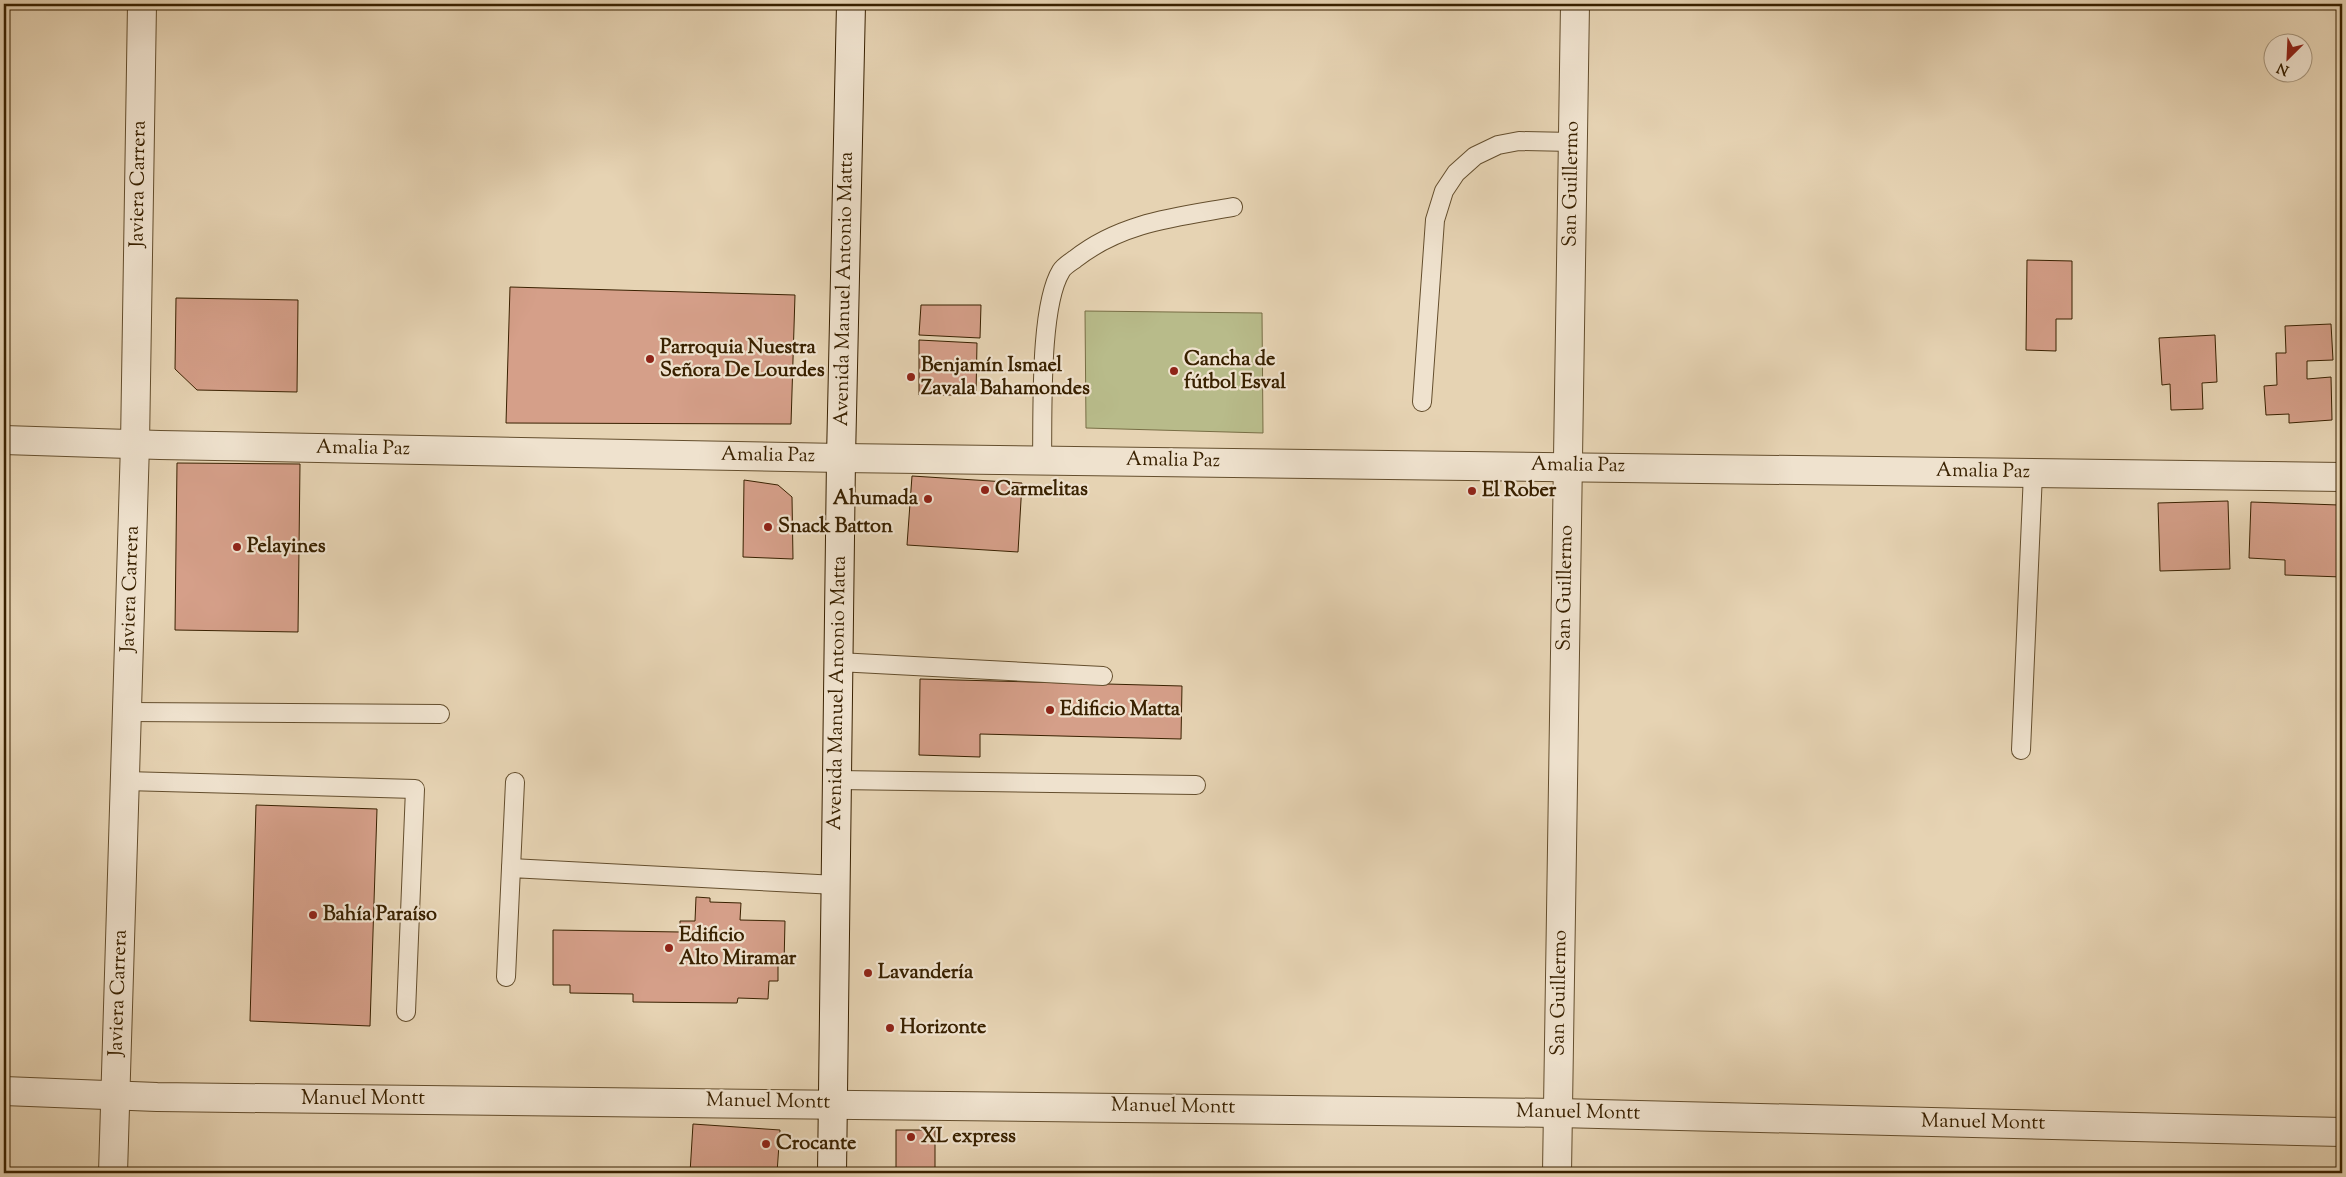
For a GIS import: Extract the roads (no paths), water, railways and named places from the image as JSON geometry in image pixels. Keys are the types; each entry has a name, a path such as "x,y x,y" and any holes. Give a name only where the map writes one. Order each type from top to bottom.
{"street":[{"name":"Javiera Carrera","path":"113,1173 135,444 142,4"},
{"name":"Avenida Manuel Antonio Matta","path":"832,1173 840,458 850,4"},
{"name":"San Guillermo","path":"1557,1173 1575,4"},
{"name":"Amalia Paz","path":"4,440 840,458 2342,477"},
{"name":"Manuel Montt","path":"4,1091 187,1097 833,1103 1558,1113 2342,1132"}],"lane":[{"path":"1422,402 1434,220 1444,191 1456,172 1475,156 1498,145 1519,141 1572,142"},
{"path":"1042,460 1044,359 1051,293 1062,270 1088,249 1140,224 1233,208"},
{"path":"2021,750 2033,473"},
{"path":"838,662 1102,676"},
{"path":"128,712 440,714"},
{"path":"837,780 1196,785"},
{"path":"125,781 415,789 406,1012"},
{"path":"506,977 515,782"},
{"path":"511,868 836,885"}],"place":[{"name":"Parroquia Nuestra Señora De Lourdes","path":"650,359"},
{"name":"Cancha de fútbol Esval","path":"1174,371"},
{"name":"Benjamín Ismael Zavala Bahamondes","path":"911,377"},
{"name":"Carmelitas","path":"985,490"},
{"name":"El Rober","path":"1472,491"},
{"name":"Ahumada","path":"928,499"},
{"name":"Snack Batton","path":"768,527"},
{"name":"Pelayines","path":"237,547"},
{"name":"Edificio Matta","path":"1050,710"},
{"name":"Bahía Paraíso","path":"313,915"},
{"name":"Edificio Alto Miramar","path":"669,948"},
{"name":"Lavandería","path":"868,973"},
{"name":"Horizonte","path":"890,1028"},
{"name":"XL express","path":"911,1137"},
{"name":"Crocante","path":"766,1144"}]}
